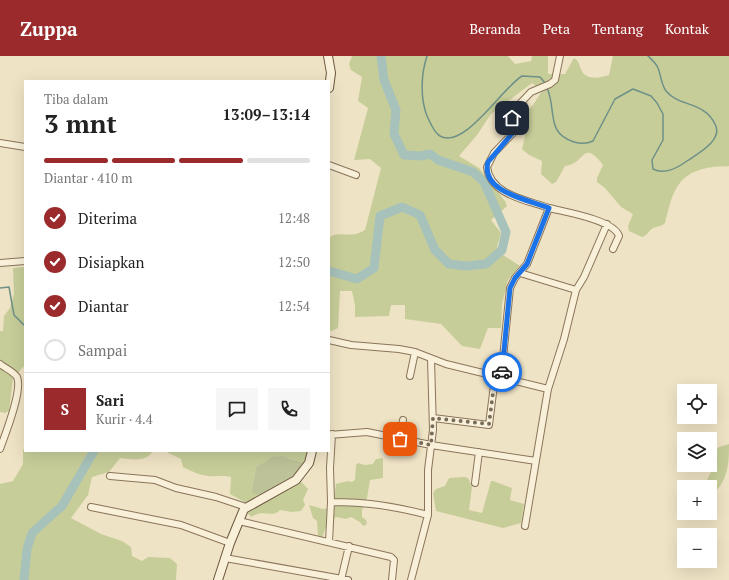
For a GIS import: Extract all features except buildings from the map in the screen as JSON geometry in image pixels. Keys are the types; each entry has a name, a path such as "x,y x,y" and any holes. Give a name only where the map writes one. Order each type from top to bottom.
{"main road":[{"path":"328,56 331,73 330,80"},
{"path":"218,580 230,543 246,507 283,489 296,480 309,463 312,452"}],"street":[{"path":"560,56 556,75 547,85 531,92 513,111 512,116 516,126 514,132 494,153 487,167 489,178 500,190 549,208 607,224 619,233 613,249"},
{"path":"0,143 24,147"},
{"path":"330,165 356,174"},
{"path":"433,418 489,424 498,378 510,288 515,278 527,264 549,208"},
{"path":"525,526 548,389 564,339 576,290 584,277 607,224"},
{"path":"0,262 24,261"},
{"path":"520,273 576,290"},
{"path":"330,340 351,345 399,349 415,352 431,359 498,378 548,389"},
{"path":"410,376 415,352"},
{"path":"410,580 428,515 427,493 433,418 431,359"},
{"path":"0,364 16,376 18,383 17,396 2,438 0,449"},
{"path":"400,439 403,420"},
{"path":"329,542 331,502 330,435 367,432 431,445 536,461"},
{"path":"475,483 480,452"},
{"path":"110,476 155,480 176,488 246,507"},
{"path":"331,502 364,502 387,505 428,515"},
{"path":"91,507 181,525 230,543"},
{"path":"239,521 266,529 349,546 393,558 395,565 392,580"},
{"path":"341,579 349,546"},
{"path":"225,558 348,580"}],"green space":[{"path":"352,56 508,56 515,64 531,61 532,56 548,56 548,74 565,74 574,58 578,61 583,73 593,78 609,75 613,56 729,56 729,166 701,170 691,173 684,178 674,193 665,223 653,228 642,237 629,231 628,226 633,214 621,207 605,188 597,182 597,178 603,165 591,153 587,153 572,164 565,166 556,182 552,184 541,174 542,161 529,155 522,149 527,127 522,116 533,105 542,91 532,83 491,114 477,135 459,156 479,168 505,201 507,206 491,220 501,233 497,247 503,255 520,266 508,280 502,304 501,328 488,328 480,349 462,346 441,324 405,319 405,305 391,305 389,316 355,317 355,305 352,291 340,291 338,328 332,331 330,330 330,238 331,236 339,234 351,235 365,230 381,168 370,159 354,160 368,108 358,101 362,77 351,70 349,64"},
{"path":"24,267 24,366 13,378 9,411 5,413 0,412 0,331 3,331 4,316 10,308 14,294 13,268"},
{"path":"729,444 726,474 717,490 717,480 707,480 711,472 717,472 717,449"},
{"path":"24,449 24,452 152,452 150,455 142,459 120,458 109,472 92,477 88,495 71,518 101,534 122,541 131,547 132,556 142,561 148,557 170,558 177,564 176,580 0,580 0,484 13,481 23,464"},
{"path":"308,452 304,463 289,458 275,457 256,467 252,488 296,476 308,489 303,500 305,505 301,511 292,512 280,510 274,514 259,513 252,517 248,514 246,503 230,494 231,477 208,476 195,473 183,467 181,459 168,453"},
{"path":"282,456 304,463 293,478 265,495 253,493 252,488 256,467 272,457"},
{"path":"383,458 383,478 370,480 367,498 362,510 362,517 366,520 367,524 363,526 360,522 351,517 346,519 336,517 327,524 322,538 318,536 317,521 313,518 309,505 323,509 333,507 336,484 348,481 352,482 355,480 356,465 358,463 365,465 373,464 376,459"},
{"path":"449,478 468,478 472,487 469,510 482,513 491,481 493,481 512,488 510,500 524,504 521,523 503,528 436,511 433,493 436,489 445,486"}],"waterway":[{"path":"330,271 357,279 374,268 380,216 402,207 420,215 435,250 449,264 466,266 486,264 502,250 506,232 484,182 473,172 438,160 430,154 420,156 404,155 394,134 396,110 384,80 381,56"},
{"path":"427,56 423,70 423,102 427,116 440,136 450,138 460,134 471,126 522,76 540,77 546,84"},
{"path":"547,88 550,96 553,120 559,133 565,138 574,142 582,143 593,141 615,99 633,89 651,96 663,114 663,140 652,160 653,169 657,171 671,170 683,164 708,146 716,136 717,130 715,124 705,111 678,100 666,91 657,66 648,56"},
{"path":"0,288 9,287 14,315 24,325"},
{"path":"24,580 27,549 32,533 62,506 93,452"}],"way so far":[{"path":"400,439 431,445 434,430 433,418 489,424 495,377 501,378 502,372"}],"route":[{"path":"502,372 510,288 515,278 527,264 549,208 500,190 489,178 487,167 488,162 494,153 516,129 515,122 512,118"}]}
